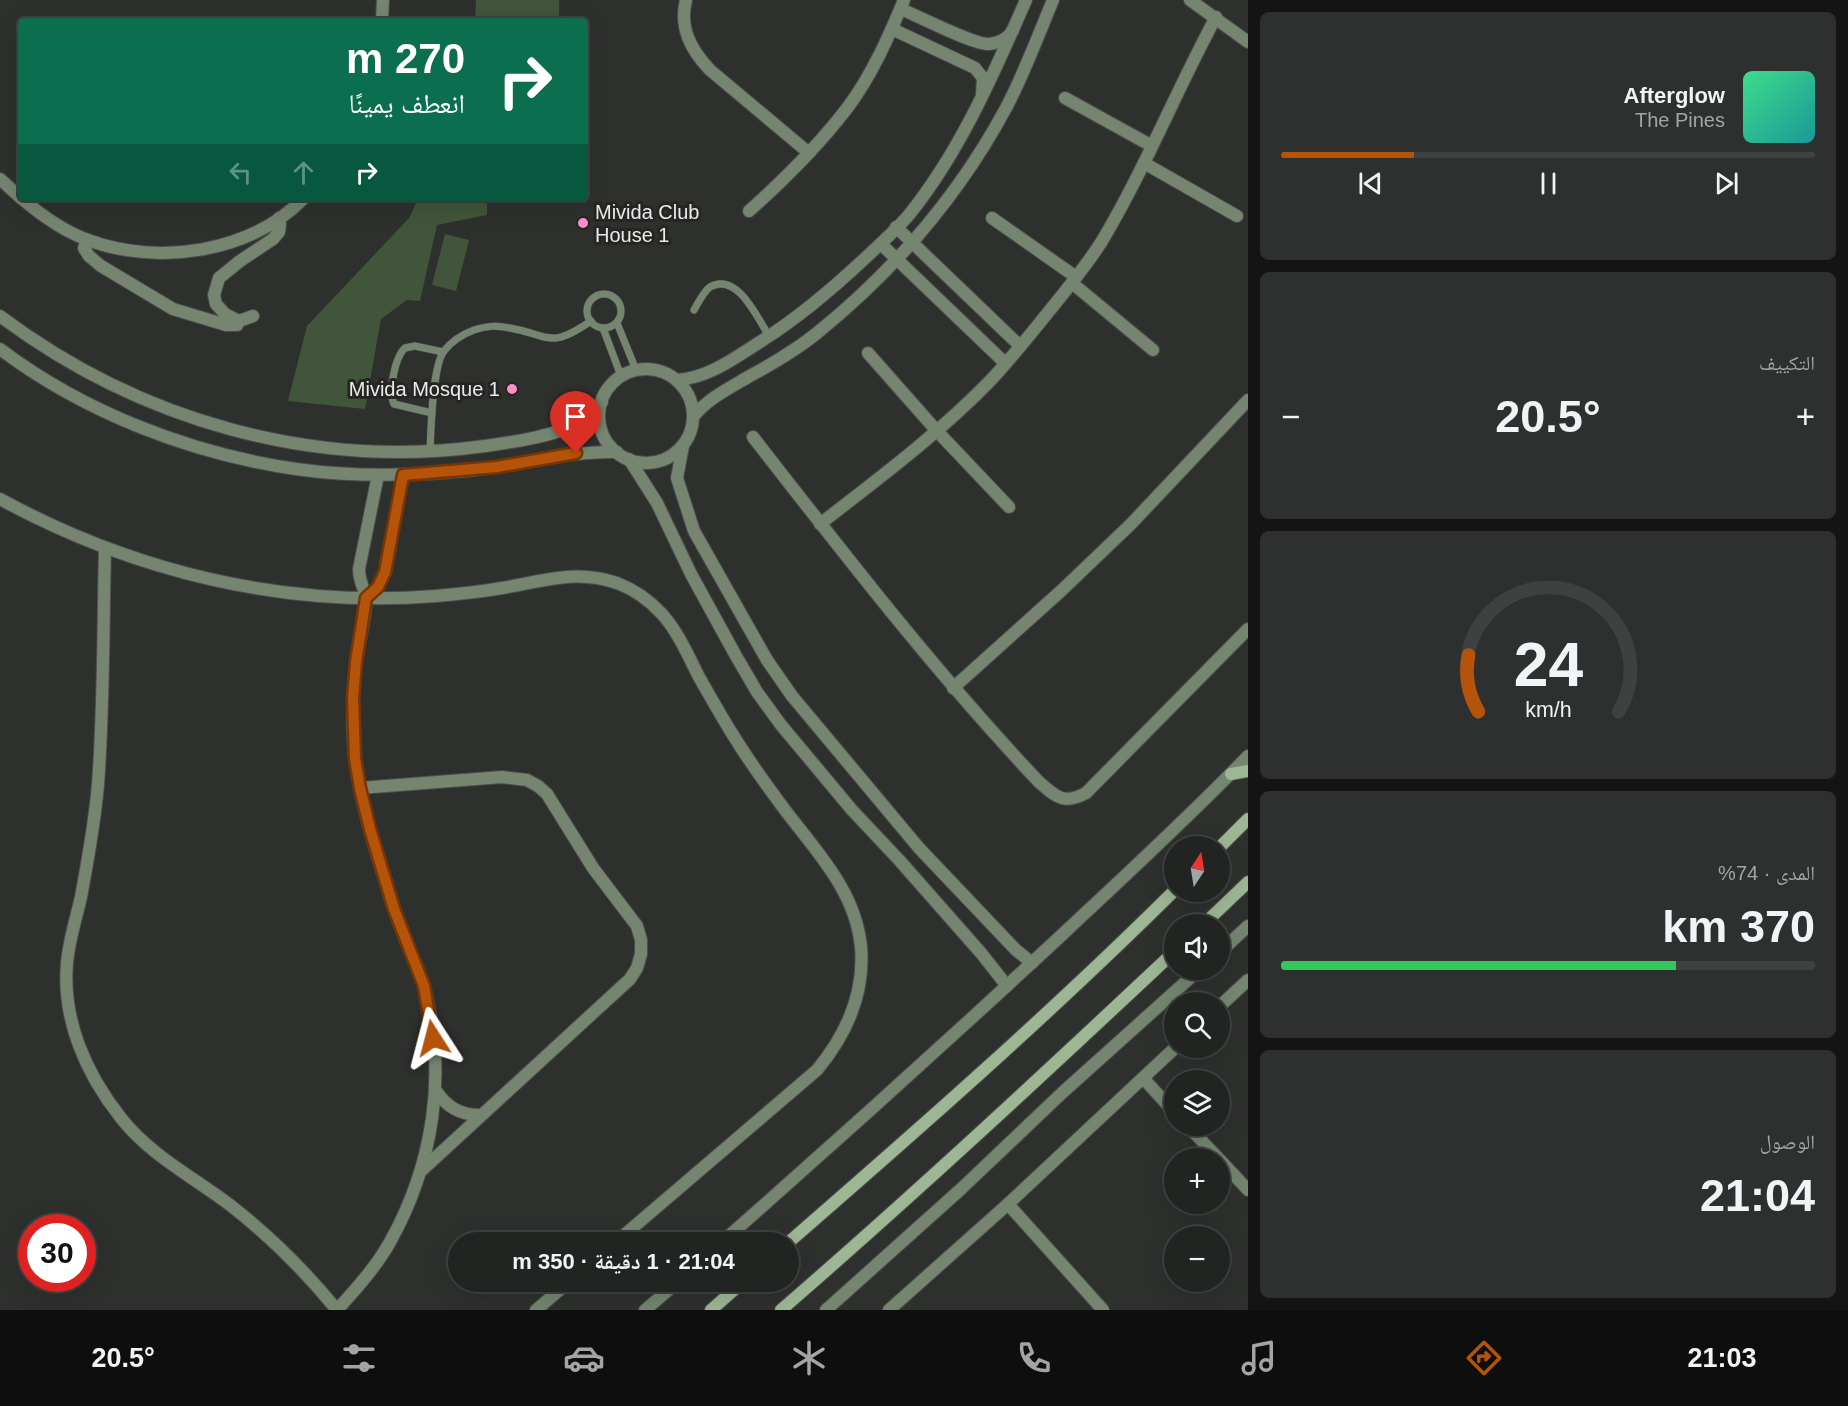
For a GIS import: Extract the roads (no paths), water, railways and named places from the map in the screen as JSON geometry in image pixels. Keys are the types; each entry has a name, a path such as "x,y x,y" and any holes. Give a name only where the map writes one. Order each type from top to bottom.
{"main road":[{"path":"1231,774 1248,771"},
{"path":"1230,837 1248,819"},
{"path":"1214,914 1248,882"},
{"path":"1231,898 1248,893"},
{"path":"799,1233 907,1140 1043,1017 1164,901"},
{"path":"781,1310 1025,1092 1164,960"},
{"path":"711,1310 731,1292"}],"street":[{"path":"382,18 383,0"},
{"path":"686,0 683,23 687,38 698,57 710,70 809,153"},
{"path":"677,380 692,379 708,374 809,308 881,244 908,216 941,170 980,99 1026,0"},
{"path":"693,417 711,399 792,352 816,334 899,260 945,204 990,137 1015,88 1053,0"},
{"path":"1190,0 1248,42"},
{"path":"749,211 809,153 854,98 892,29 903,4 983,43 1001,41 1013,29"},
{"path":"820,524 881,477 988,382 1074,280 1101,242 1144,163 1184,76 1216,17"},
{"path":"892,29 975,68 983,78 980,99"},
{"path":"1065,98 1152,146"},
{"path":"1144,163 1237,216"},
{"path":"0,179 18,195"},
{"path":"25,201 53,222 87,240 142,251 182,252 241,238 279,219 300,201"},
{"path":"992,218 1074,280 1153,350"},
{"path":"239,321 225,314 216,304 214,295 219,278 273,239 279,232 279,219"},
{"path":"897,227 1020,346"},
{"path":"87,240 84,248 89,256 101,266 173,309 233,326 253,316"},
{"path":"881,244 1005,363"},
{"path":"0,316 60,357 96,378 174,412 215,426 257,436 332,448 387,452 430,451 494,445 557,431 582,421 602,402"},
{"path":"0,349 47,380 86,401 165,436 208,450 285,467 342,474 403,475 497,467 576,453 617,452"},
{"path":"868,353 1008,507"},
{"path":"682,446 671,455 658,461 643,462 629,459 617,452 609,445 600,424 602,402 606,392 621,376 636,370 658,370 677,380 689,397 693,417 690,432 682,446 677,478 694,531 767,660 792,696 919,848 1016,950 1032,963"},
{"path":"953,688 1131,524 1248,400"},
{"path":"753,437 820,524 953,688 1039,782 1054,795 1067,800 1086,793 1248,629"},
{"path":"629,459 657,503 691,574 757,692 781,725 852,810 981,953 1006,986"},
{"path":"105,548 98,785 87,862 71,932 67,966 68,999 74,1033 86,1064 102,1094 122,1120 145,1144 171,1165 222,1199 259,1228 293,1261 337,1310 366,1278 389,1243 408,1205 421,1171 431,1131 436,1091 431,1021 424,986 388,889 360,788 353,729 356,662 366,598 360,584 359,569 378,475"},
{"path":"366,598 378,587 385,572 403,475"},
{"path":"0,499 66,532 105,548 147,563 234,585 311,595 366,598 423,597 469,593 574,575 598,578 621,585 642,596 660,611 675,630 712,700 742,748 785,810 833,872 847,895 858,929 861,974 857,1000 847,1026 834,1049 817,1070 628,1232"},
{"path":"733,1232 1032,963 1173,832 1248,756"},
{"path":"360,788 502,777 527,780 547,794 593,868 638,926 641,940 638,968 630,979 421,1171"},
{"path":"1230,943 1248,926"},
{"path":"826,1310 1188,980"},
{"path":"1230,997 1248,980"},
{"path":"889,1310 1008,1204 1164,1058"},
{"path":"1143,1078 1164,1101"},
{"path":"436,1091 442,1100 459,1112 480,1115"},
{"path":"1197,1136 1209,1148"},
{"path":"1230,1171 1248,1190"},
{"path":"1008,1204 1103,1310"},
{"path":"536,1310 557,1292"},
{"path":"645,1310 666,1292"}],"lane":[{"path":"694,310 708,288 719,284 730,285 740,292 769,336"},
{"path":"617,323 603,328 591,321 588,308 590,302 602,295 608,295 619,303 621,310 617,323 636,370"},
{"path":"430,451 436,378 443,352 466,333 488,326 520,330 546,339 568,335 591,321"},
{"path":"603,328 621,376"},
{"path":"432,413 394,404 391,398 397,360 405,348 415,346 443,352"}],"place":[{"name":"Mivida Club House 1","path":"583,223"},
{"name":"Mivida Mosque 1","path":"512,389"}]}
